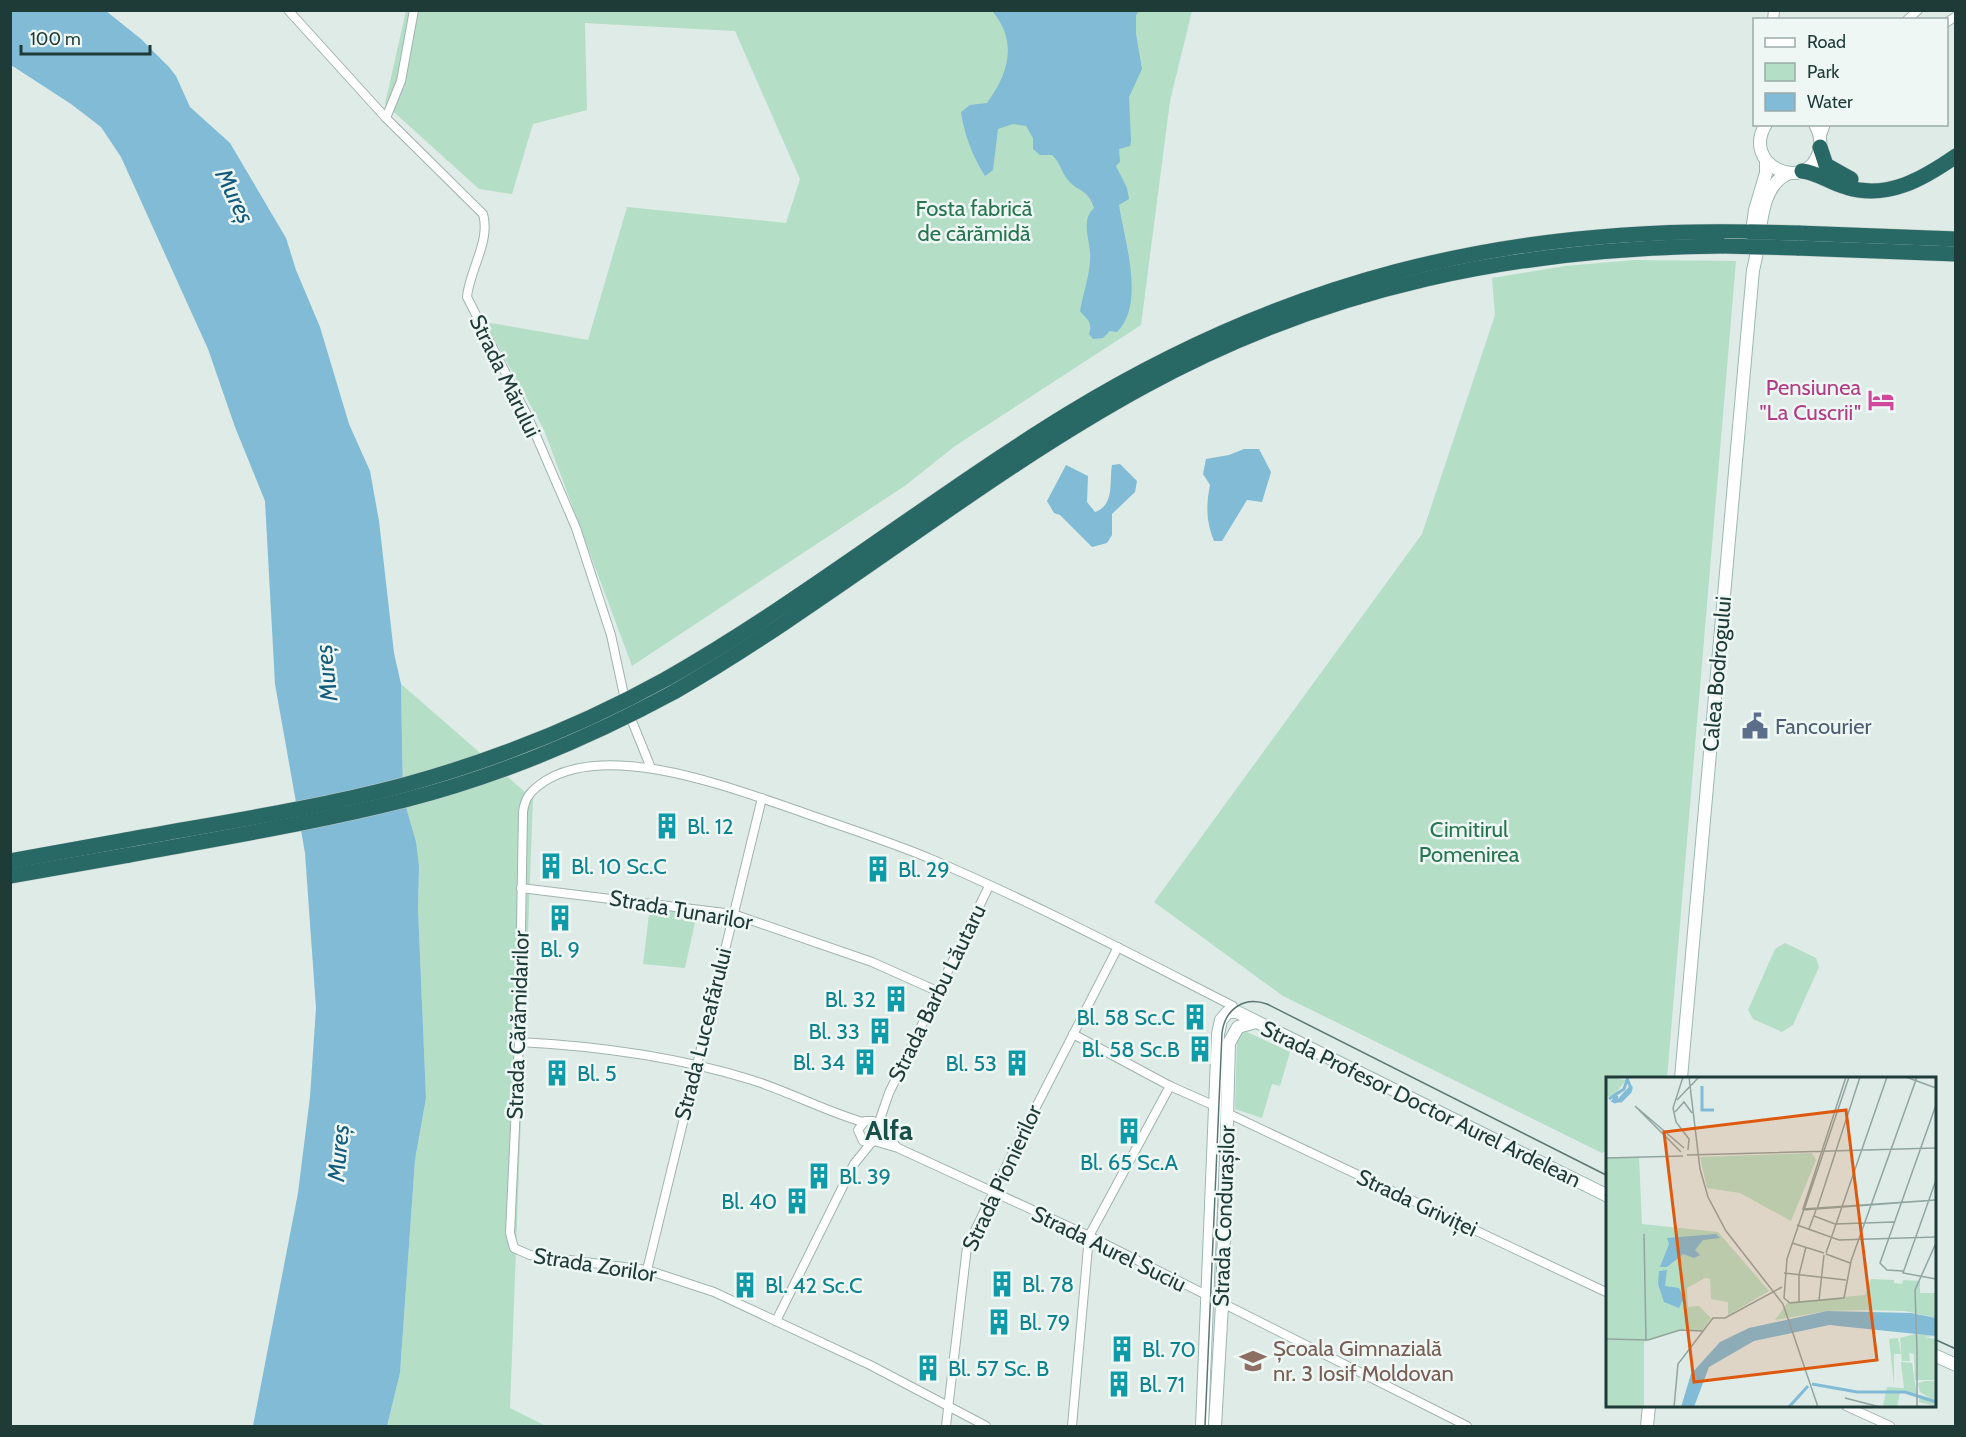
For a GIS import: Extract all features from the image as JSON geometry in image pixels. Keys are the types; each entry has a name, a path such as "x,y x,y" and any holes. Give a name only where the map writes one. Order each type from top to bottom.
{"highway":[{"path":"1820,143 1827,165 1854,181 1880,186 1910,183"},
{"path":"1796,172 1819,174 1846,188 1872,192 1892,190 1910,183 1956,156"},
{"path":"10,861 127,847 327,818 437,791 556,749 789,621 1024,450 1070,421 1225,346 1307,313 1384,289 1457,271 1543,256 1724,238 1956,239"},
{"path":"1798,240 1956,254"},
{"path":"10,876 127,847"}],"main road":[{"name":"Calea Bodrogului","path":"1753,270 1751,248 1753,219 1766,173 1766,161 1760,145 1766,126"},
{"path":"1816,126 1820,143"},
{"name":"Calea Bodrogului","path":"1681,1077 1753,270 1770,192 1779,178 1796,172 1816,160 1820,143"},
{"path":"1766,161 1775,169 1796,172"},
{"path":"1221,1020 1227,1013 1235,1011"},
{"name":"Strada Profesor Doctor Aurel Ardelean","path":"1235,1011 1606,1195"},
{"name":"Strada Condurașilor","path":"1202,1426 1218,1034 1221,1020"},
{"name":"Strada Condurașilor","path":"1215,1426 1222,1305 1230,1039 1240,1025 1256,1022"},
{"path":"1936,1355 1956,1365"},
{"path":"1647,1426 1649,1407"}],"street":[{"name":"Strada Mărului","path":"288,10 386,118 483,214 485,232 468,285 468,297 528,417 576,528 608,624 627,709 651,768"},
{"path":"386,118 401,81 414,10"},
{"path":"1820,143 1825,126"},
{"name":"Strada Profesor Doctor Aurel Ardelean","path":"524,801 532,790 566,771 608,767 651,768 707,780 929,858 1118,947 1223,1001 1224,1006 1235,1011"},
{"name":"Strada Luceafărului","path":"647,1270 695,1064 762,798"},
{"name":"Strada Cărămidarilor","path":"514,1248 510,1233 519,1042 524,801"},
{"name":"Strada Barbu Lăutaru","path":"872,1142 879,1128 885,1100 989,886"},
{"name":"Strada Tunarilor","path":"521,888 733,914 872,962 937,991"},
{"name":"Strada Pionierilor","path":"946,1426 965,1255 993,1193 1118,947"},
{"name":"Strada Condurașilor","path":"1221,1020 1223,1001"},
{"path":"1073,1034 1170,1086 1215,1106"},
{"path":"519,1042 617,1049 695,1064 755,1081 837,1114 865,1121"},
{"path":"1072,1426 1089,1236 1170,1086"},
{"name":"Strada Barbu Lăutaru","path":"859,1135 865,1121 885,1100"},
{"name":"Strada Griviței","path":"1227,1113 1606,1292"},
{"path":"837,1114 859,1135 854,1164"},
{"name":"Strada Aurel Suciu","path":"865,1121 879,1128 898,1148"},
{"name":"Strada Aurel Suciu","path":"859,1135 872,1142 898,1148 1089,1236 1208,1298 1467,1426"},
{"path":"776,1321 854,1164 872,1142"},
{"name":"Strada Zorilor","path":"514,1248 525,1254 647,1270 714,1292 870,1365 986,1426"},
{"path":"1848,1407 1890,1426"}],"green space":[{"name":"Fosta fabrică de cărămidă","path":"406,11 1192,11 1170,101 1141,325 955,446 906,485 632,666 544,430 485,322 588,340 627,207 786,223 800,179 735,31 585,23 587,110 533,124 512,194 479,189 385,104"},
{"name":"Cimitirul Pomenirea","path":"1635,260 1736,261 1667,1077 1606,1077 1606,1151 1602,1153 1283,996 1154,902 1422,534 1495,315 1492,278 1565,266"},
{"path":"401,684 533,799 510,1408 546,1426 387,1426 400,1373 415,1160 426,1098 418,908 419,866 403,797"},
{"path":"650,906 697,913 685,968 643,964"},
{"path":"1785,943 1816,958 1819,967 1793,1025 1782,1032 1753,1019 1748,1010 1775,949"},
{"path":"1247,1032 1290,1052 1280,1086 1272,1084 1262,1118 1235,1109 1237,1040 1241,1034"}],"water":[{"name":"Mureș","path":"10,11 106,11 141,39 169,67 176,76 190,107 230,143 286,238 296,270 320,327 349,424 370,471 379,521 394,653 401,684 403,797 416,842 419,866 418,908 426,1098 415,1160 400,1373 387,1426 253,1426 298,1193 310,1097 316,1008 305,853 275,684 265,501 235,427 208,349 121,157 101,127 71,104 11,65"},
{"path":"992,11 1139,11 1136,15 1136,34 1142,69 1129,97 1130,146 1119,149 1120,162 1116,166 1127,188 1129,199 1119,205 1132,288 1126,320 1117,332 1110,331 1103,338 1093,339 1089,334 1089,321 1080,311 1090,261 1087,220 1094,208 1089,197 1071,184 1052,155 1040,155 1033,149 1033,138 1026,126 1013,124 998,129 993,170 985,176 967,137 961,112 970,105 987,103 1001,80 1008,57 1005,34"},
{"path":"1244,449 1259,449 1271,472 1262,502 1247,500 1222,541 1214,541 1209,527 1208,513 1210,485 1203,474 1206,459 1229,455"},
{"path":"1120,464 1137,481 1135,492 1112,514 1112,535 1107,543 1092,547 1060,515 1054,513 1047,501 1066,465 1088,476 1087,502 1095,512 1101,509 1106,504 1110,493 1112,465"}],"tram line":[{"path":"1205,1426 1222,1033 1227,1017 1237,1006 1251,1002 1267,1004 1606,1175"},
{"path":"1936,1340 1956,1349"}],"place":[{"name":"Pensiunea \"La Cuscrii\"","path":"1881,400"},
{"name":"Fancourier","path":"1755,726"},
{"name":"Bl. 12","path":"667,826"},
{"name":"Bl. 10 Sc.C","path":"551,866"},
{"name":"Bl. 29","path":"878,869"},
{"name":"Bl. 9","path":"560,918"},
{"name":"Bl. 32","path":"896,999"},
{"name":"Bl. 58 Sc.C","path":"1195,1017"},
{"name":"Bl. 33","path":"880,1031"},
{"name":"Bl. 58 Sc.B","path":"1200,1049"},
{"name":"Bl. 34","path":"865,1062"},
{"name":"Bl. 53","path":"1017,1063"},
{"name":"Bl. 5","path":"557,1073"},
{"name":"Bl. 65 Sc.A","path":"1129,1131"},
{"name":"Bl. 39","path":"819,1176"},
{"name":"Bl. 40","path":"797,1201"},
{"name":"Bl. 78","path":"1002,1284"},
{"name":"Bl. 42 Sc.C","path":"745,1285"},
{"name":"Bl. 79","path":"999,1322"},
{"name":"Bl. 70","path":"1122,1349"},
{"name":"Școala Gimnazială nr. 3 Iosif Moldovan","path":"1253,1361"},
{"name":"Bl. 57 Sc. B","path":"928,1368"},
{"name":"Bl. 71","path":"1119,1384"}],"district":[{"name":"Alfa","path":"889,1130"}]}
